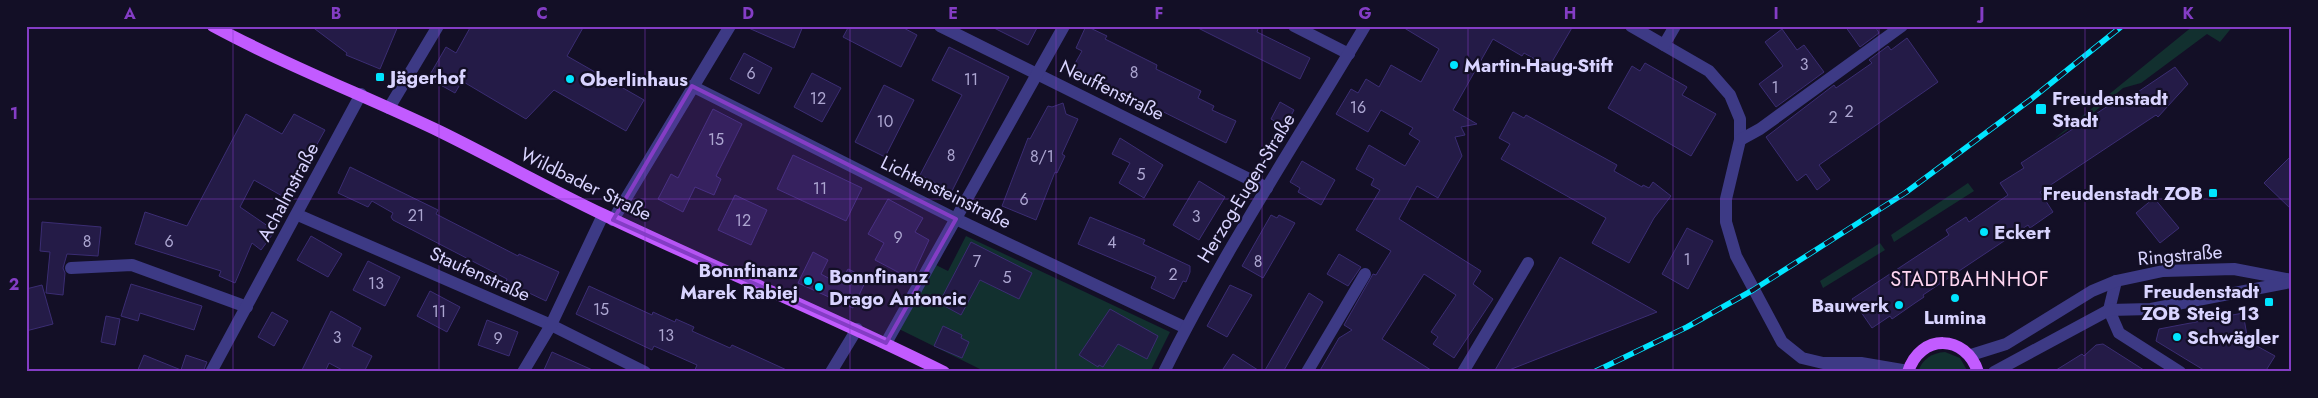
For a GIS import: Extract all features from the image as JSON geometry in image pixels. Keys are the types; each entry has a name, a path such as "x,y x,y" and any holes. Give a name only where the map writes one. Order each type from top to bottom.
{"main road":[{"name":"Wildbader Straße","path":"213,26 249,46 362,94 608,217 886,343 944,372"},
{"path":"1908,371 1913,360 1920,352 1930,346 1941,343 1957,346 1971,356 1978,372"}],"street":[{"path":"389,108 438,26"},
{"path":"523,372 551,325 608,217 730,26"},
{"name":"Neuffenstraße","path":"940,26 1267,188"},
{"path":"886,343 1064,26"},
{"path":"1294,26 1349,54"},
{"name":"Herzog-Eugen-Straße","path":"1164,372 1186,328 1267,188 1365,26"},
{"path":"1632,26 1709,72 1730,95 1740,119 1740,140 1726,200 1726,222 1736,256 1782,342 1802,358 1823,363 1861,363 1908,371"},
{"path":"1664,45 1675,26"},
{"path":"1740,140 1760,130 1902,26"},
{"name":"Lichtensteinstraße","path":"692,86 956,219 1186,328"},
{"name":"Achalmstraße","path":"212,372 362,94"},
{"name":"Staufenstraße","path":"298,215 551,325 645,372"},
{"path":"1463,372 1528,263"},
{"path":"71,268 132,265 248,307"},
{"path":"2234,269 2247,290"},
{"name":"Ringstraße","path":"1971,356 2006,344 2092,291 2116,281 2163,271 2234,269 2292,281"},
{"path":"1307,372 1365,274"},
{"path":"2116,281 2109,310 2119,333 2180,372"},
{"name":"Ringstraße","path":"1994,372 2109,310 2151,309 2292,281"},
{"path":"831,372 857,330"}],"highlighted area":[{"path":"692,86 956,219 886,343 613,220"}],"green space":[{"path":"2193,26 2233,26 2220,42 2207,34 2141,83 2123,88 2093,113 2054,139"},
{"path":"1968,183 1974,191 1894,242 1891,235"},
{"path":"966,236 1170,332 1150,372 986,372 899,329 934,264 948,271"},
{"path":"1880,243 1885,250 1823,288 1820,281"},
{"path":"1945,352 1960,358 1968,372 1918,372 1928,357"}],"building":[{"path":"311,26 398,26 380,69 346,55 347,53"},
{"path":"471,26 584,26 567,56 644,100 626,131 554,90 526,119 462,81 455,93 428,78 446,47 456,53"},
{"path":"744,26 803,26 794,48"},
{"path":"849,26 900,26 917,35 901,67 843,37"},
{"path":"990,26 1038,26 1028,45"},
{"path":"1086,26 1107,36 1105,39 1157,65 1156,69 1201,91 1198,98 1214,106 1212,110 1236,121 1226,143 1073,67 1082,51 1076,48"},
{"path":"1194,26 1259,26 1257,32 1310,58 1300,79"},
{"path":"1401,26 1573,26 1549,67 1524,53 1522,56 1493,39 1453,110 1477,124 1461,127 1465,135 1455,137 1462,156 1438,198 1417,186 1399,219 1481,271 1473,284 1493,299 1454,358 1433,344 1438,337 1431,332 1456,295 1424,274 1382,339 1434,372 1319,372 1339,338 1352,330 1344,325 1373,274 1376,275 1391,251 1356,230 1380,190 1371,185 1374,179 1356,169 1369,145 1405,166 1420,141 1409,134 1413,128 1381,110 1368,132 1336,114 1351,89 1358,93 1366,79 1379,87 1391,65 1421,82 1439,49"},
{"path":"1845,26 1875,26 1879,33 1860,47"},
{"path":"1782,29 1797,50 1804,45 1824,72 1776,107 1759,84 1783,66 1765,42"},
{"path":"1907,38 1938,82 1819,165 1830,180 1817,190 1806,174 1797,181 1766,137 1834,85 1836,88 1872,63 1869,60 1888,46 1891,50"},
{"path":"949,47 1009,77 952,191 920,175 962,95 932,80"},
{"path":"744,53 772,68 759,94 730,79"},
{"path":"1645,63 1687,87 1682,95 1716,114 1691,156 1608,108 1632,66 1640,71"},
{"path":"2175,67 2188,84 2158,117 2156,115 2040,192 2053,212 2030,228 2028,225 1923,295 1924,297 1892,319 1890,316 1872,328 1852,299 1949,235 1946,230 1966,217 1969,222 2008,195 2000,183 2024,168 2021,163 2117,100 2120,104"},
{"path":"812,73 841,88 822,122 794,107"},
{"path":"884,85 914,100 885,157 855,142"},
{"path":"1280,102 1294,110 1285,127 1271,119"},
{"path":"1063,103 1066,114 1078,119 1062,154 1065,156 1057,173 1055,172 1036,220 1002,206 1028,138 1030,139 1048,106 1052,107"},
{"path":"713,109 742,124 716,176 721,179 714,195 695,187 683,212 658,199 671,174 678,178"},
{"path":"1513,112 1524,118 1526,115 1617,165 1614,171 1642,187 1643,185 1649,188 1653,182 1671,196 1654,218 1629,263 1592,243 1606,218 1501,159 1510,144 1499,138"},
{"path":"246,114 282,134 294,114 325,130 295,184 299,187 291,201 254,180 240,207 275,231 261,250 252,243 235,283 219,276 221,271 135,244 145,212 187,226"},
{"path":"1120,138 1163,165 1144,198 1119,183 1130,163 1112,154"},
{"path":"793,155 862,188 846,221 777,189"},
{"path":"2292,155 2292,210 2264,183"},
{"path":"1302,161 1335,180 1321,205 1298,192 1300,188 1290,182"},
{"path":"350,167 438,210 436,214 518,256 519,254 559,272 546,301 506,282 507,279 393,220 391,217 393,213 372,201 368,207 338,193"},
{"path":"1199,181 1225,197 1199,240 1173,225"},
{"path":"735,195 767,210 751,245 718,230"},
{"path":"2154,198 2179,228 2160,243 2136,213"},
{"path":"888,199 923,218 915,232 929,240 911,279 875,260 884,243 868,234"},
{"path":"1271,215 1277,218 1279,215 1295,223 1263,278 1242,266"},
{"path":"1090,217 1145,240 1143,244 1190,266 1186,282 1183,281 1174,299 1151,288 1156,277 1078,244"},
{"path":"42,222 101,227 98,256 67,254 63,268 65,273 63,295 46,293 50,252 40,251"},
{"path":"1687,228 1713,241 1688,289 1662,274"},
{"path":"311,236 342,254 328,277 297,260"},
{"path":"971,242 1032,273 1019,299 980,280 961,315 939,303"},
{"path":"813,252 828,260 821,274 839,284 848,269 867,278 853,308 798,283"},
{"path":"1339,254 1361,267 1348,286 1327,274"},
{"path":"1560,257 1657,312 1504,372 1494,372"},
{"path":"368,261 400,277 385,306 353,290"},
{"path":"131,284 202,306 194,330 140,313 138,321 121,316"},
{"path":"42,285 53,324 26,331 26,289"},
{"path":"1230,285 1252,295 1227,337 1207,326"},
{"path":"589,286 652,315 653,312 675,322 676,319 694,327 692,331 730,348 732,345 791,372 694,372 697,365 654,346 652,350 576,314"},
{"path":"430,291 460,307 447,332 417,316"},
{"path":"1309,293 1323,302 1283,372 1264,372"},
{"path":"1110,309 1158,336 1147,359 1118,344 1103,367 1099,365 1098,367 1079,355"},
{"path":"331,311 361,328 352,346 372,356 364,372 346,372 329,363 325,372 301,372"},
{"path":"272,312 288,321 274,346 258,337"},
{"path":"2243,313 2248,341 2275,356 2265,372 2207,372 2156,341 2159,329"},
{"path":"106,316 120,319 115,345 101,342"},
{"path":"487,320 518,332 509,356 478,345"},
{"path":"943,326 962,335 961,338 969,342 962,358 934,346"},
{"path":"2103,344 2147,372 2053,372 2082,354 2084,356 2096,345"},
{"path":"552,352 597,372 543,372"},
{"path":"1233,354 1261,372 1221,372"},
{"path":"144,355 181,370 186,355 207,362 203,372 137,372"}],"railway":[{"path":"1594,372 1687,327 1753,290 1905,193 2030,100 2122,26"}],"place":[{"name":"Martin-Haug-Stift","path":"1454,65"},
{"name":"Jägerhof","path":"380,77"},
{"name":"Oberlinhaus","path":"570,79"},
{"name":"Freudenstadt Stadt","path":"2041,109"},
{"name":"Freudenstadt ZOB","path":"2213,193"},
{"name":"Eckert","path":"1984,232"},
{"name":"Bonnfinanz Marek Rabiej","path":"808,281"},
{"name":"Bonnfinanz Drago Antoncic","path":"819,287"},
{"name":"Lumina","path":"1955,298"},
{"name":"Freudenstadt ZOB Steig 13","path":"2269,302"},
{"name":"Bauwerk","path":"1899,305"},
{"name":"Schwägler","path":"2177,337"}],"district":[{"name":"STADTBAHNHOF","path":"1970,279"}]}
